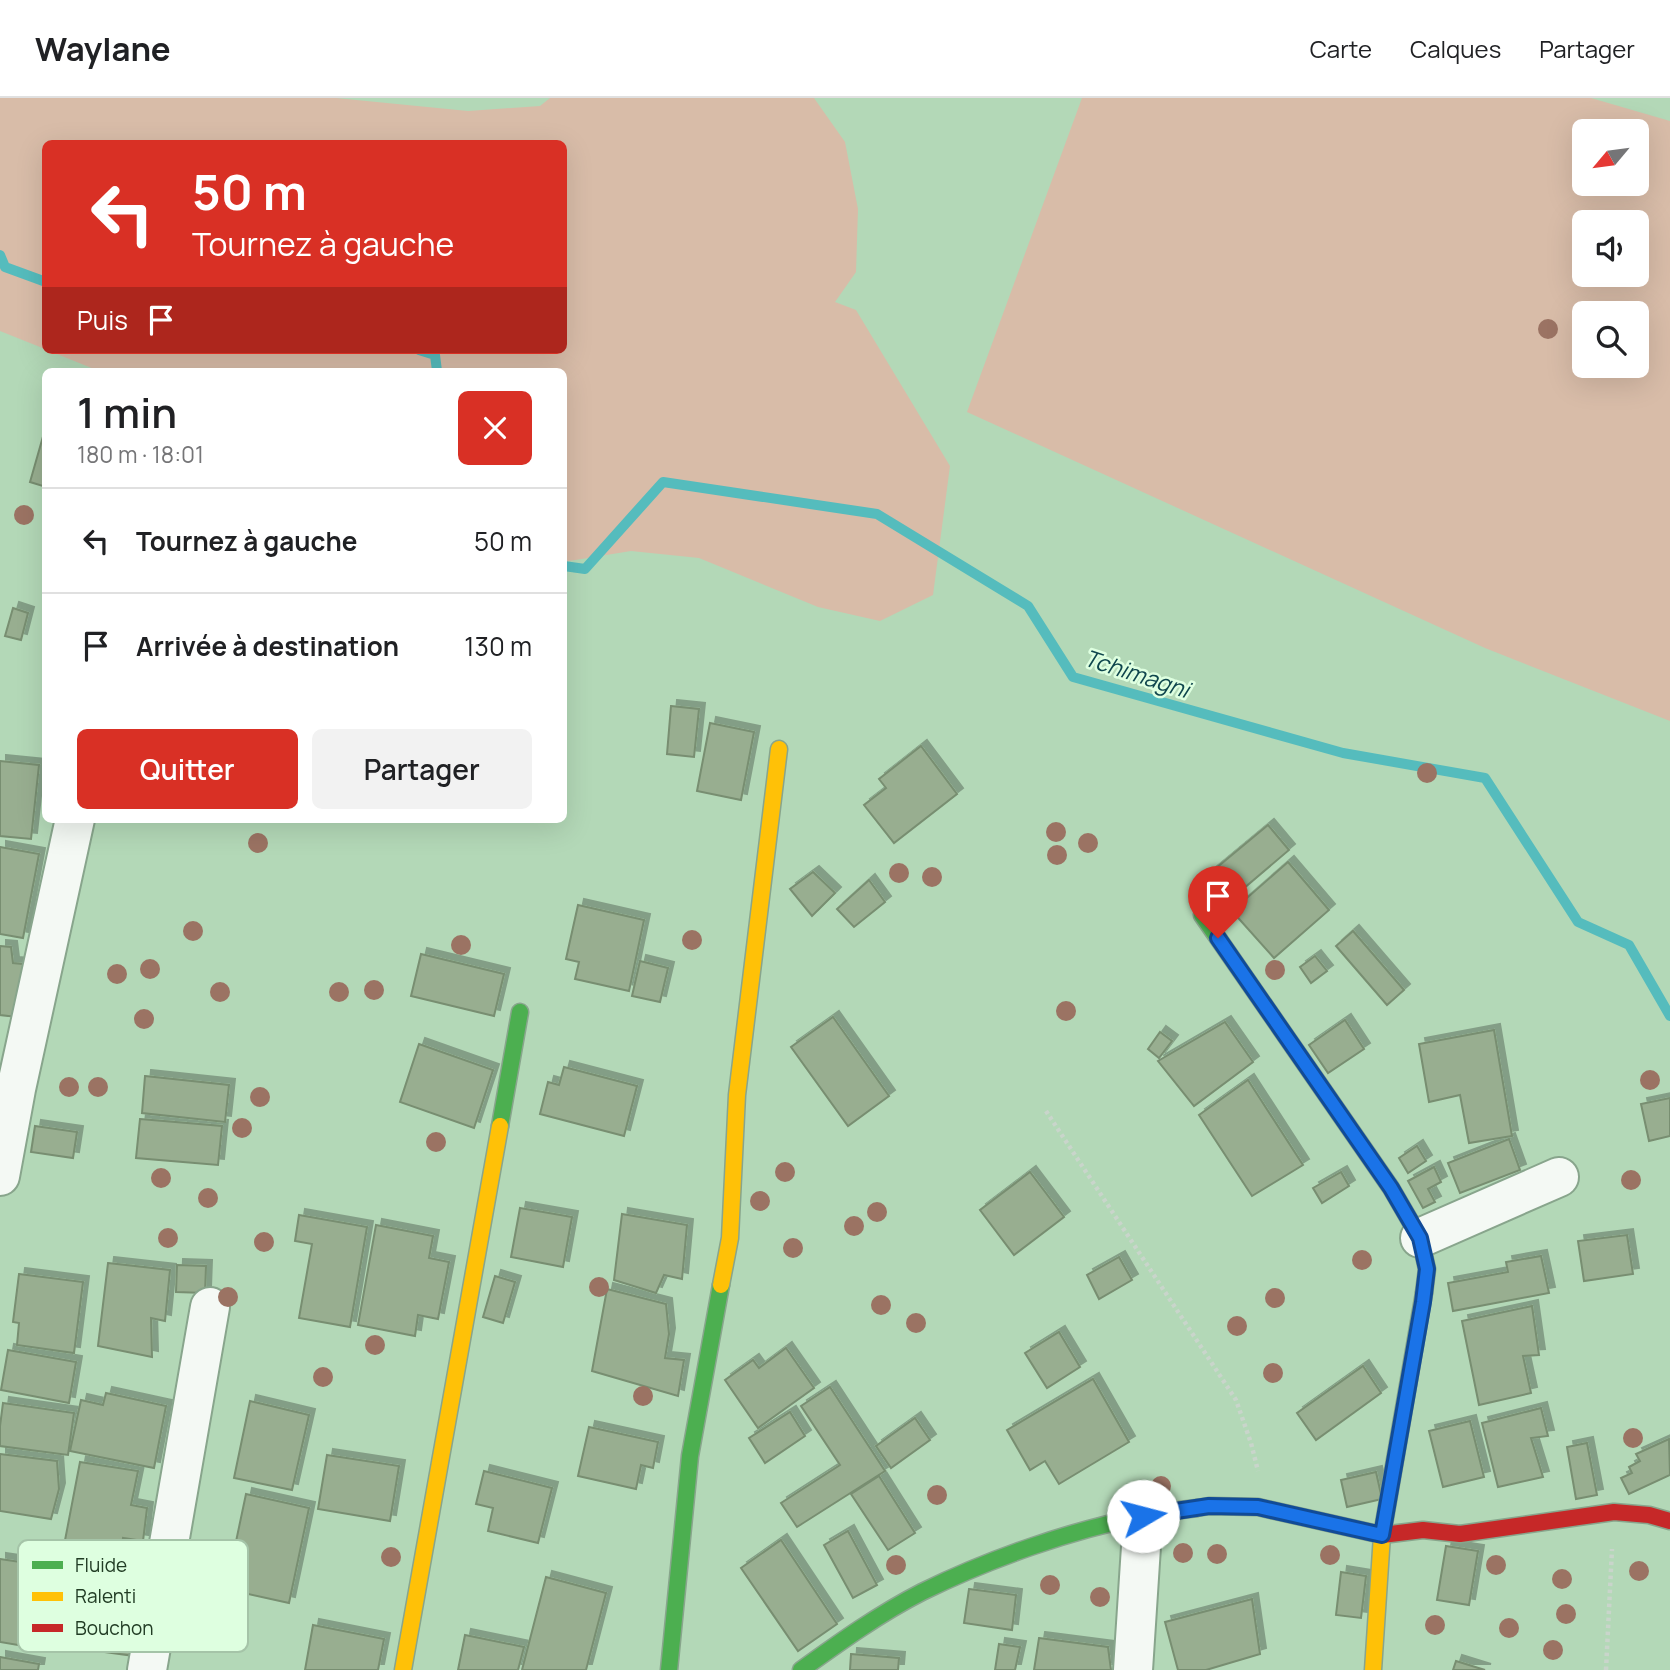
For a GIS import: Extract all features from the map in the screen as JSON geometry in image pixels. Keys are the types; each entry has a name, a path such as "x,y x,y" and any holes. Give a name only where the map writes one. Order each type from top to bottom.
{"street":[{"path":"669,1670 690,1456 730,1238 737,1095 779,749"},
{"path":"0,1176 16,1089 74,823"},
{"path":"1202,915 1391,1188 1420,1238 1427,1269 1382,1535 1373,1670"},
{"path":"403,1670 520,1012"},
{"path":"1420,1238 1559,1177"},
{"path":"170,1540 210,1307"},
{"path":"801,1670 852,1633 947,1581 985,1564 1072,1534 1143,1516 1209,1506 1258,1507 1382,1535 1423,1530 1460,1534 1614,1512 1649,1515 1670,1521"},
{"path":"1133,1670 1143,1516"},
{"path":"147,1670 150,1652"}],"path":[{"path":"1046,1111 1236,1400 1258,1468 1258,1507"},
{"path":"1606,1670 1614,1512"}],"shaded area":[{"path":"0,98 336,98 468,111 540,106 550,98 814,98 845,142 858,209 856,272 835,302 856,310 950,466 933,595 880,621 818,607 699,558 631,551 567,562 567,368 92,368 57,354 567,354 567,140 42,140 42,348 0,331"},
{"path":"1082,98 1591,98 1670,121 1670,721 1485,648 967,412"}],"building":[{"path":"42,440 42,486 30,482"},
{"path":"13,608 28,613 21,640 5,636"},
{"path":"671,706 699,709 694,757 667,754"},
{"path":"710,723 754,732 741,800 697,791"},
{"path":"921,746 957,794 894,843 864,805 886,788 879,779"},
{"path":"0,761 39,765 31,839 0,836"},
{"path":"1268,825 1289,850 1230,900 1209,874"},
{"path":"0,847 39,854 23,938 0,934"},
{"path":"1288,862 1329,910 1274,958 1232,911"},
{"path":"813,872 835,893 812,916 790,889"},
{"path":"869,880 885,902 854,927 837,909"},
{"path":"578,905 644,920 629,991 575,979 579,962 566,959"},
{"path":"1353,931 1404,990 1387,1005 1336,946"},
{"path":"0,946 11,947 13,963 33,965 25,1018 0,1015"},
{"path":"421,954 504,974 494,1016 411,996"},
{"path":"1315,956 1327,971 1311,983 1300,967"},
{"path":"640,961 668,968 660,1002 632,996"},
{"path":"833,1017 889,1096 848,1126 791,1047"},
{"path":"1345,1020 1364,1049 1328,1073 1309,1045"},
{"path":"1225,1022 1253,1062 1194,1106 1158,1061"},
{"path":"1494,1030 1512,1136 1469,1143 1460,1095 1429,1102 1419,1044"},
{"path":"1160,1032 1172,1041 1159,1058 1148,1049"},
{"path":"419,1044 493,1070 474,1128 400,1102"},
{"path":"564,1067 637,1086 624,1136 540,1114 548,1082 559,1085"},
{"path":"145,1076 229,1085 225,1122 142,1113"},
{"path":"1248,1080 1303,1165 1252,1196 1199,1115"},
{"path":"1670,1098 1670,1136 1649,1141 1641,1104"},
{"path":"140,1119 222,1126 218,1165 136,1158"},
{"path":"35,1126 77,1132 73,1158 31,1152"},
{"path":"1509,1139 1520,1170 1460,1193 1448,1163"},
{"path":"1417,1146 1426,1161 1408,1173 1399,1158"},
{"path":"1434,1167 1441,1182 1428,1189 1435,1202 1423,1208 1408,1181"},
{"path":"1030,1172 1064,1217 1014,1255 980,1210"},
{"path":"1341,1172 1349,1186 1322,1203 1313,1188"},
{"path":"520,1208 572,1217 563,1267 511,1257"},
{"path":"622,1214 687,1225 682,1279 664,1275 656,1293 614,1280"},
{"path":"299,1215 367,1227 350,1327 299,1318 312,1244 295,1241"},
{"path":"376,1225 433,1236 429,1258 449,1262 438,1319 418,1315 415,1336 358,1325"},
{"path":"1627,1235 1633,1274 1584,1281 1578,1241"},
{"path":"1541,1256 1549,1293 1453,1311 1448,1283 1508,1272 1506,1262"},
{"path":"1119,1257 1132,1280 1099,1299 1087,1275"},
{"path":"108,1263 170,1270 165,1321 151,1318 152,1357 98,1346"},
{"path":"177,1265 206,1266 205,1293 176,1292"},
{"path":"19,1274 83,1282 74,1353 17,1345 19,1323 13,1322"},
{"path":"495,1276 515,1282 503,1323 483,1317"},
{"path":"607,1289 666,1304 669,1334 665,1358 684,1360 678,1396 592,1371"},
{"path":"1532,1306 1539,1355 1523,1356 1531,1393 1479,1405 1462,1321"},
{"path":"1059,1332 1080,1367 1047,1388 1025,1353"},
{"path":"786,1348 814,1388 758,1428 725,1380 753,1360 759,1368"},
{"path":"8,1350 76,1362 69,1403 1,1390"},
{"path":"1363,1366 1381,1393 1316,1440 1297,1413"},
{"path":"1093,1379 1129,1442 1059,1484 1045,1461 1030,1470 1007,1430"},
{"path":"830,1387 885,1471 797,1527 781,1503 840,1465 801,1406"},
{"path":"106,1393 166,1406 154,1468 70,1451 81,1400 103,1405"},
{"path":"250,1401 309,1415 292,1490 234,1478"},
{"path":"3,1403 74,1413 68,1455 0,1446"},
{"path":"1541,1408 1548,1436 1531,1438 1543,1477 1498,1487 1482,1423"},
{"path":"790,1412 805,1436 765,1463 749,1438"},
{"path":"915,1418 930,1440 891,1468 876,1446"},
{"path":"1470,1421 1484,1477 1443,1487 1429,1431"},
{"path":"589,1427 658,1442 653,1468 641,1465 636,1489 578,1476"},
{"path":"1669,1439 1670,1475 1629,1494 1621,1478 1632,1473 1629,1467 1640,1461 1636,1454"},
{"path":"1587,1443 1597,1495 1576,1499 1567,1447"},
{"path":"0,1454 57,1461 59,1489 51,1519 0,1511"},
{"path":"327,1455 399,1466 390,1521 318,1509"},
{"path":"80,1462 138,1471 131,1505 147,1508 143,1540 65,1540"},
{"path":"484,1471 552,1488 538,1543 488,1531 493,1508 476,1504"},
{"path":"1376,1472 1382,1499 1347,1507 1341,1480"},
{"path":"879,1476 915,1533 888,1550 851,1494"},
{"path":"246,1494 309,1508 289,1603 248,1594 248,1540 236,1540"},
{"path":"848,1531 877,1585 853,1598 824,1545"},
{"path":"781,1540 837,1624 798,1651 741,1568"},
{"path":"1446,1546 1478,1551 1469,1605 1437,1600"},
{"path":"0,1559 18,1562 18,1645 0,1642"},
{"path":"1341,1572 1366,1576 1361,1618 1336,1615"},
{"path":"546,1577 606,1593 586,1670 522,1670"},
{"path":"969,1589 1016,1595 1012,1630 964,1623"},
{"path":"1252,1599 1260,1654 1206,1670 1178,1670 1165,1622"},
{"path":"313,1625 384,1639 378,1670 305,1670"},
{"path":"465,1635 524,1647 518,1670 458,1670"},
{"path":"1039,1638 1108,1647 1111,1670 1034,1670"},
{"path":"999,1644 1020,1647 1015,1670 995,1670"},
{"path":"105,1652 143,1652 142,1657"},
{"path":"851,1654 899,1658 898,1670 850,1670"},
{"path":"0,1657 39,1664 38,1670 0,1670"},
{"path":"1456,1661 1485,1670 1453,1670"}],"waterway":[{"name":"Tchimagni","path":"0,255 5,267 42,281"},
{"name":"Tchimagni","path":"432,354 435,355 437,368"},
{"name":"Tchimagni","path":"567,566 585,569 663,482 877,514 1028,606 1073,677 1343,753 1485,778 1578,922 1629,945 1670,1016"}],"traffic: fast":[{"path":"1202,915 1391,1188 1420,1238 1427,1269 1424,1293"},
{"path":"500,1126 520,1012"},
{"path":"669,1670 690,1456 721,1285"},
{"path":"801,1670 890,1610 975,1568 1088,1529 1197,1508"}],"traffic: slow":[{"path":"721,1285 730,1238 737,1095 779,749"},
{"path":"403,1670 500,1126"},
{"path":"1373,1670 1382,1535 1424,1293"}],"traffic: jam":[{"path":"1197,1508 1258,1507 1382,1535 1423,1530 1460,1534 1614,1512 1649,1515 1670,1521"}],"route":[{"path":"1143,1516 1209,1506 1258,1507 1382,1535 1423,1302 1427,1269 1420,1238 1391,1188 1218,938"}]}
